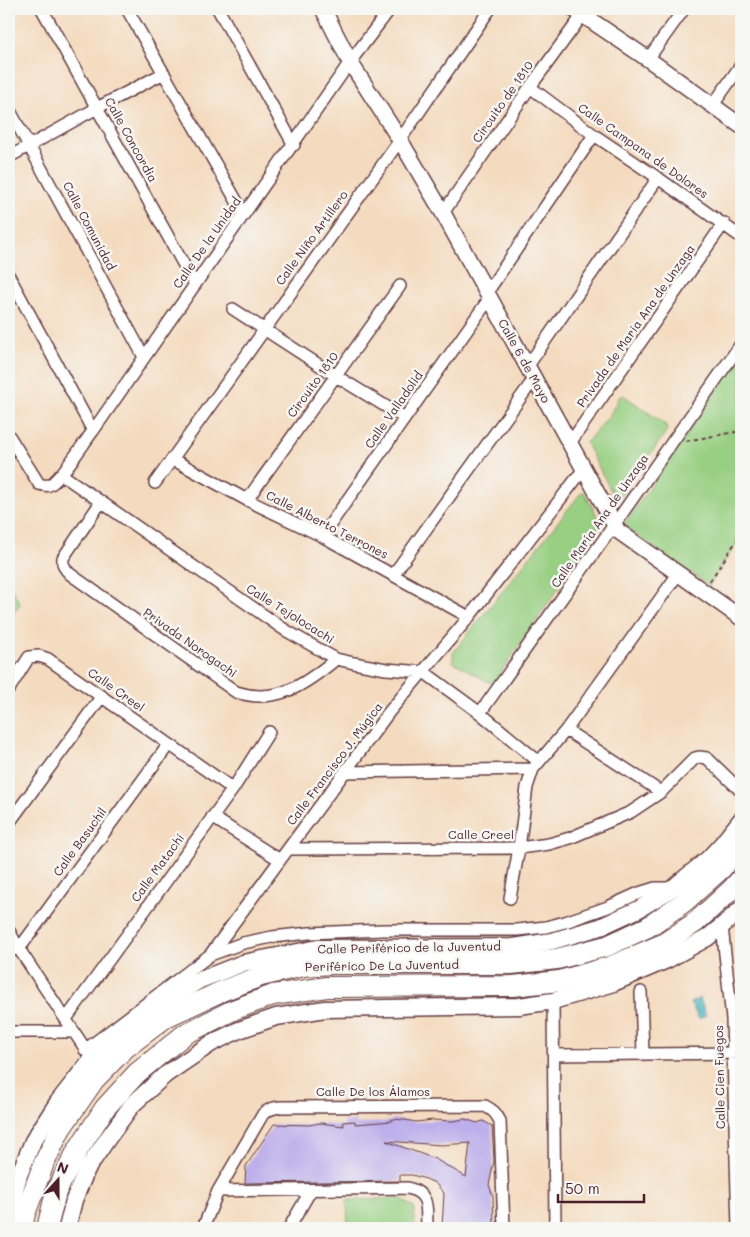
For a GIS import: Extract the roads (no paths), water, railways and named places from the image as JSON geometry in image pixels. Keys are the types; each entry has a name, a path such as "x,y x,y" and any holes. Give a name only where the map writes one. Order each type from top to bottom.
{"highway":[{"name":"Periférico De La Juventud","path":"22,1228 25,1214 44,1164 61,1128 94,1080 124,1049 166,1017 222,991 261,976 303,966 331,964 511,964 558,959 606,946 648,927 684,902 722,868 741,845"},
{"name":"Periférico De La Juventud","path":"47,1228 56,1192 77,1151 105,1108 137,1073 185,1034 233,1010 273,995 327,987 513,986 559,981 612,966 663,944 696,922 741,879"}],"main road":[{"name":"Calle Periférico de la Juventud","path":"9,1212 19,1175 33,1141 89,1055 115,1039 154,1008 200,980 243,963 318,948 514,947 552,941 567,929 600,927 639,909 673,888 708,859 741,820"},
{"path":"67,1228 74,1200 87,1169 132,1105 164,1075 212,1043 239,1030 276,1017 325,1009 519,1006 553,1001 611,984 667,960 707,938 741,909"}],"street":[{"name":"Calle Concordia","path":"42,9 195,286"},
{"path":"127,9 244,214"},
{"path":"218,9 294,145"},
{"name":"Calle 6 de Mayo","path":"322,9 350,62 400,140 442,213 618,531 741,616"},
{"name":"Calle De la Unidad","path":"9,436 41,485 50,485 61,474 294,145 350,62 390,9"},
{"name":"Calle Niño Artillero","path":"155,482 400,140 490,9"},
{"path":"648,59 684,9"},
{"path":"581,11 741,126"},
{"name":"Circuito de 1810","path":"442,213 581,11"},
{"path":"713,105 741,65"},
{"path":"9,157 164,72"},
{"name":"Calle Campana de Dolores","path":"530,87 594,135 724,223 741,237"},
{"name":"Calle Comunidad","path":"9,109 144,357"},
{"name":"Calle Valladolid","path":"322,536 488,296 594,135"},
{"path":"393,575 530,373 658,178"},
{"name":"Privada de María Ana de Unzaga","path":"570,443 724,223"},
{"path":"9,276 93,431"},
{"name":"Circuito 1810","path":"247,500 400,286"},
{"path":"233,309 405,418"},
{"name":"Calle María Ana de Unzaga","path":"480,713 741,344"},
{"name":"Calle Alberto Terrones","path":"172,458 247,500 322,536 469,617"},
{"name":"Calle Francisco J. Múgica","path":"89,1055 210,955 389,712 469,617 583,470"},
{"name":"Calle Tejolocachi","path":"61,474 285,630 336,659 386,669 424,672"},
{"name":"Privada Norogachi","path":"101,502 63,558 63,566 70,574 236,692 258,696 286,692 304,684 336,659"},
{"path":"510,898 527,787 536,765 566,730 678,574"},
{"name":"Calle Creel","path":"9,688 29,657 39,656 48,659 233,789"},
{"path":"424,672 480,713 536,765"},
{"path":"9,823 102,696"},
{"path":"566,730 661,792"},
{"name":"Calle Matachí","path":"66,1019 233,789 269,732"},
{"name":"Calle Basuchil","path":"14,949 170,744"},
{"name":"Calle Creel","path":"288,849 519,848 549,844 570,838 631,812 661,792 695,758 700,757 708,758 741,791"},
{"path":"345,772 536,765"},
{"path":"212,817 280,860"},
{"name":"Calle Cien Fuegos","path":"722,926 737,1018 738,1228"},
{"path":"210,955 243,943 272,937 309,933 383,930 517,930 546,927 567,929"},
{"path":"9,931 14,949 66,1019 89,1055"},
{"path":"642,992 643,1054"},
{"path":"553,1001 555,1228"},
{"path":"9,1032 74,1032"},
{"path":"554,1055 737,1053"},
{"name":"Calle De los Álamos","path":"203,1228 218,1192 263,1114 273,1108 289,1106 485,1106 492,1110 500,1121 504,1228"},
{"path":"218,1192 408,1188 416,1190 425,1200 427,1228"},
{"path":"289,1228 311,1190"}],"water":[{"path":"700,998 706,1015 699,1019 690,1003"}]}
